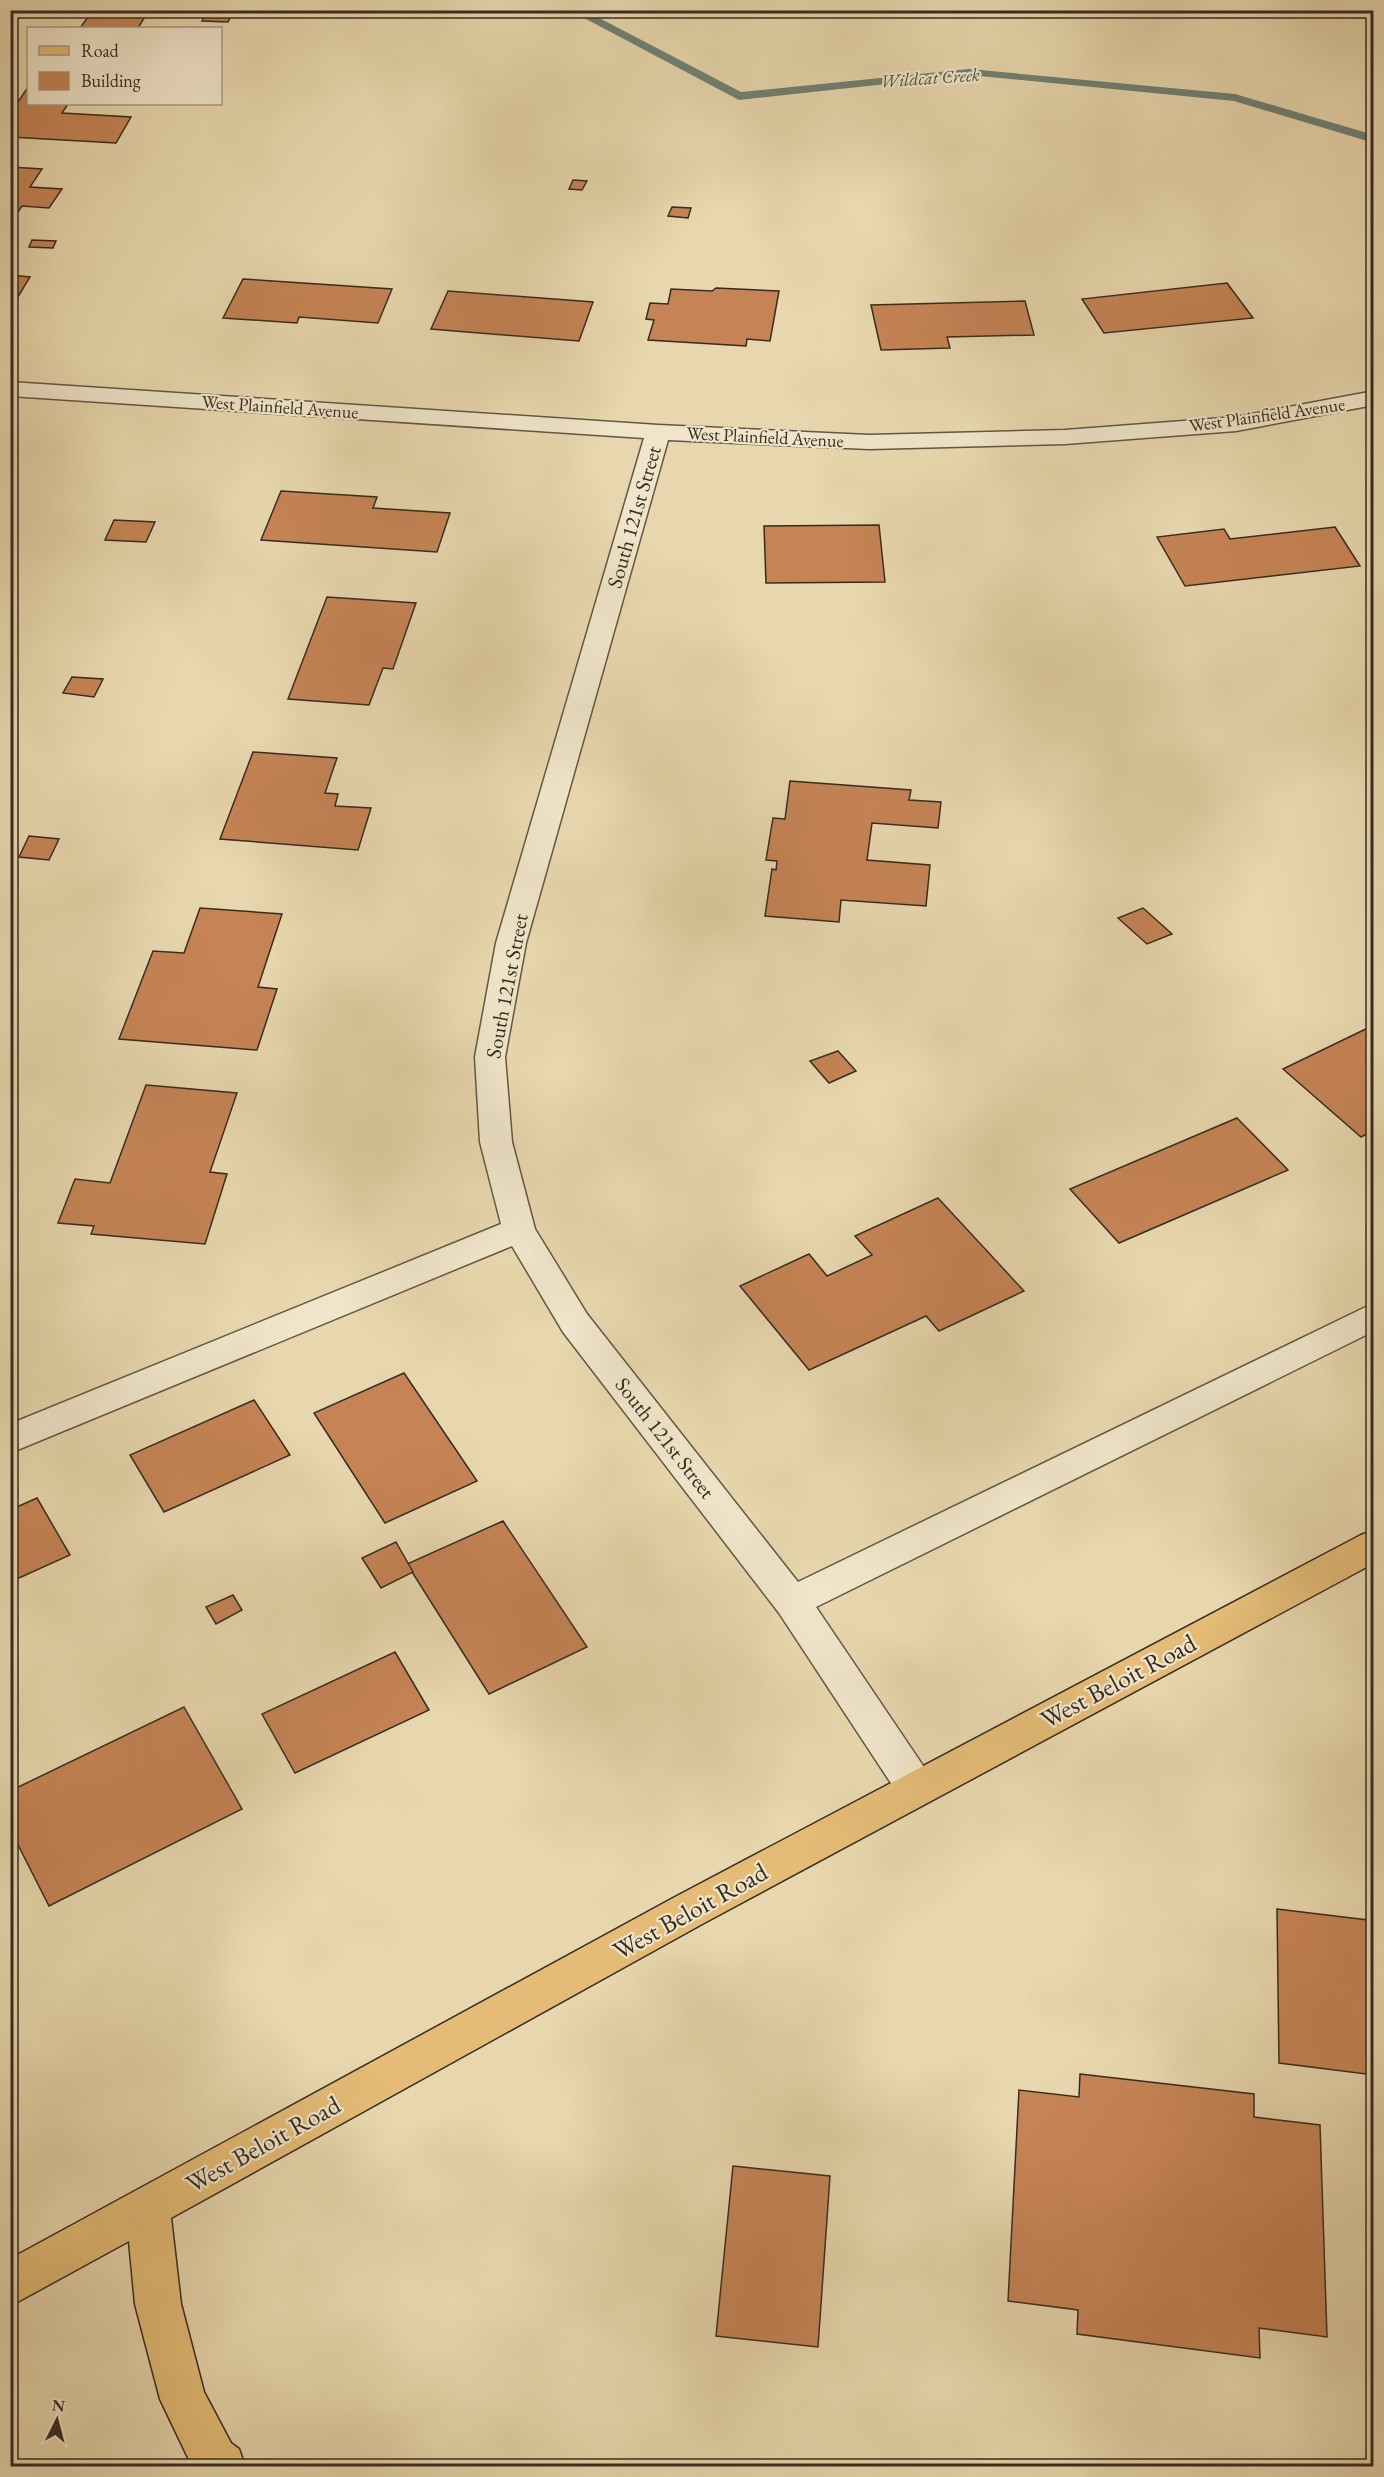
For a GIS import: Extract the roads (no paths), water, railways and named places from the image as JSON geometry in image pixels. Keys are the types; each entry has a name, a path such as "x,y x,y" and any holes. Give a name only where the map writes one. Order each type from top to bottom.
{"main road":[{"name":"West Beloit Road","path":"10,2284 916,1788 1374,1545"},
{"path":"148,2207 158,2304 183,2399 214,2460 222,2466"}],"street":[{"name":"West Plainfield Avenue","path":"10,389 658,432 869,442 1065,436 1236,423 1374,398"},
{"name":"South 121st Street","path":"658,432 511,943 490,1057 496,1143 519,1230 575,1323 792,1602 916,1788"},
{"path":"10,1439 519,1230"},
{"path":"792,1602 1374,1316"}],"waterway":[{"name":"Wildcat Creek","path":"574,10 739,96 969,72 1235,98 1374,139"}]}
